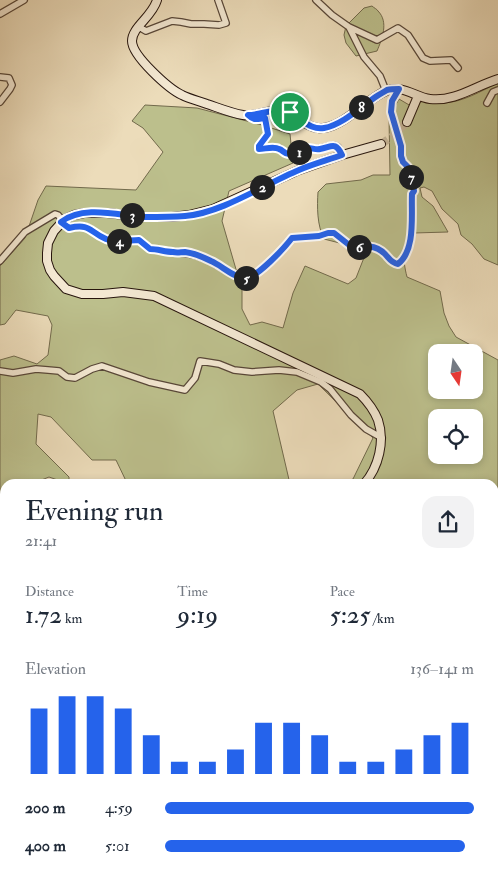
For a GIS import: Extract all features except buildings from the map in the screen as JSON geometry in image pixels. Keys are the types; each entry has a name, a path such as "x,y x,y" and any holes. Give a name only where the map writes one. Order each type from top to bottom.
{"street":[{"path":"0,14 24,0"},
{"path":"157,0 154,9 133,34 132,45 134,50 153,72 183,96 236,114 248,115 276,110 284,111 290,112 317,128 325,128 347,118 363,105 386,91 399,89 428,99 450,98 498,79"},
{"path":"139,27 146,31 172,21 191,24 219,25 226,23 218,0"},
{"path":"316,0 349,27 377,40 398,28 408,35 423,58 430,61 451,60 458,68"},
{"path":"349,27 364,57 380,76 386,91"},
{"path":"0,77 9,78 12,85 0,102"},
{"path":"0,260 25,232 54,214 58,215 69,228 77,226 89,228 107,239 121,242 139,240 150,249 186,252 214,262 244,278 253,276 284,249 292,238 332,233 337,234 353,248 366,246 377,248 392,262 398,264 404,257 411,242 412,194 414,191 411,174 401,156 401,146 391,112 392,101 399,89"},
{"path":"487,103 493,92 498,90"},
{"path":"407,122 418,96"},
{"path":"248,115 254,120 265,118 268,134 259,146 259,149 279,148 289,154 307,148 318,150 334,145 338,147 342,155"},
{"path":"368,479 374,471 382,438 378,419 360,394 154,296 123,292 82,294 66,289 57,281 50,270 47,253 51,236 62,222 74,215 107,213 144,217 189,216 213,209 299,170 381,144"},
{"path":"0,371 13,373 36,369 59,371 67,377 75,378 102,366 149,382 185,390 195,378 200,361 219,364 234,370 297,372 320,382 330,389 351,415 366,429 382,438"}],"green space":[{"path":"372,6 378,10 383,20 384,31 381,41 377,51 356,56 346,43 344,35 346,26 364,8"},
{"path":"498,83 498,265 484,259 472,244 461,235 458,224 442,209 432,191 424,187 420,188 422,197 433,206 448,232 414,233 404,254 404,264 407,277 440,291 444,313 449,326 456,337 469,344 428,344 428,399 483,399 483,352 498,360 498,479 353,479 373,438 318,384 297,390 273,411 289,479 125,479 116,460 92,460 51,417 38,414 36,444 69,479 49,477 44,479 0,479 0,360 14,356 37,364 48,355 52,325 48,316 16,310 5,324 0,325 0,266 25,238 38,200 46,186 136,190 163,152 143,128 132,121 145,105 197,108 290,134 293,163 229,191 222,221 242,290 242,309 250,325 262,322 283,328 293,293 305,266 348,284 356,278 367,250 324,239 319,222 318,192 326,184 361,180 373,175 390,175 389,117 399,99 416,109 420,102 441,103 465,98"}],"tunnel":[{"path":"381,144 393,136 407,122"}],"route":[{"path":"399,89 392,101 391,112 401,146 401,156 411,174 414,191 412,194 411,242 400,263 395,264 377,248 366,246 353,248 337,234 328,233 319,236 292,238 284,249 253,276 244,278 214,262 186,252 150,249 139,240 121,242 107,239 89,228 77,226 69,228 61,222 74,215 84,213 107,213 144,217 189,216 236,200 299,170 342,155 338,147 334,145 318,150 307,148 289,154 279,148 259,149 259,146 268,134 265,118 254,120 248,115 276,110 290,112 311,126 325,128 347,118 363,105 386,91 399,89"}]}
